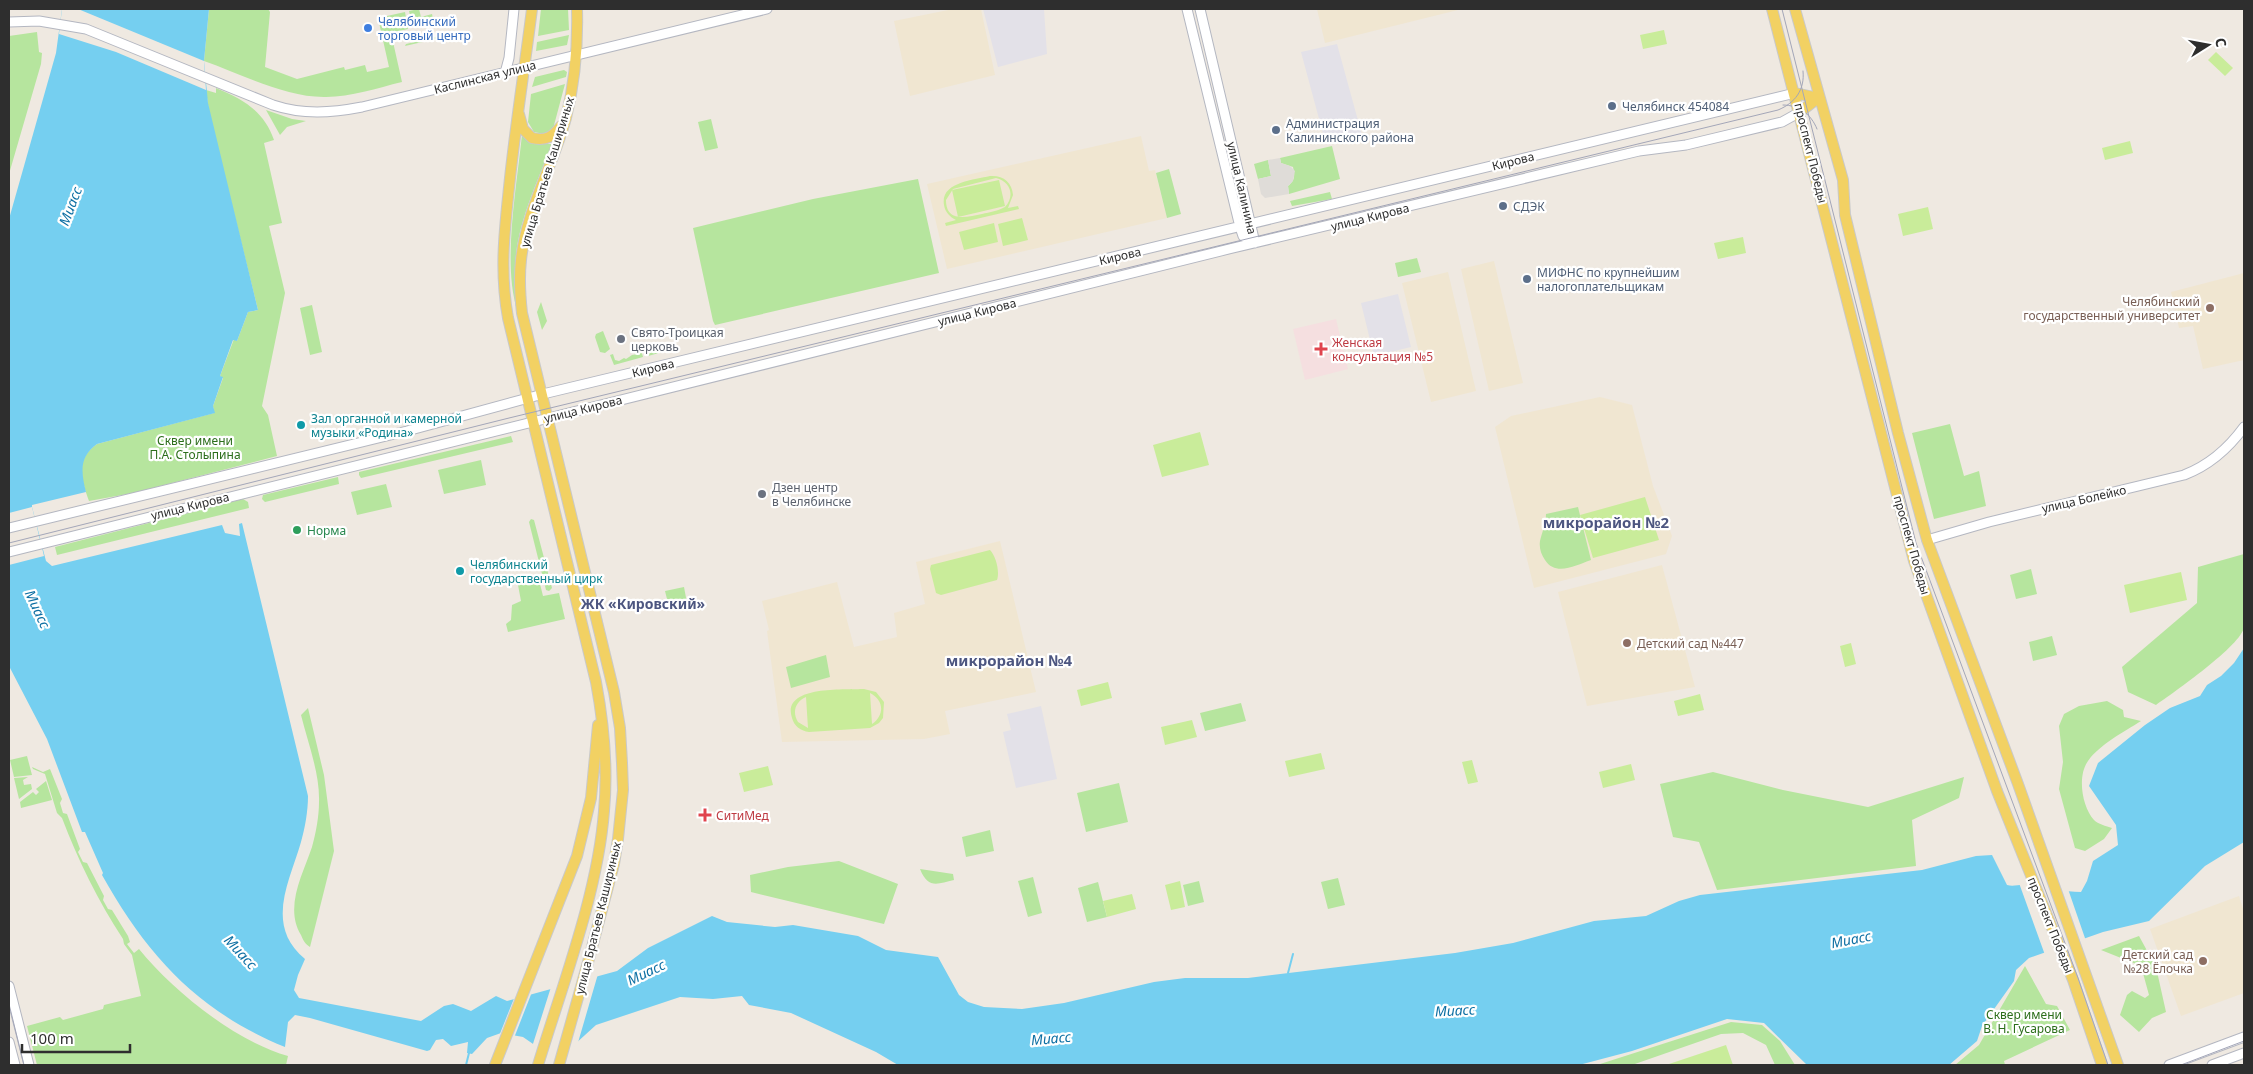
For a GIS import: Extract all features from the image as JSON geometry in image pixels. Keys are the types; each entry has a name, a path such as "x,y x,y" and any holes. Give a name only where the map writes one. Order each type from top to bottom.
{"main road":[{"path":"505,72 510,51 514,9"},
{"name":"улица Братьев Кашириных","path":"532,9 518,108 502,265 508,318 599,701 604,812 597,862 580,929 538,1065"},
{"name":"улица Братьев Кашириных","path":"560,1064 614,864 622,806 622,745 614,692 522,313 520,286 521,260 526,232 565,120 574,81 577,54 577,9"},
{"name":"Каслинская улица","path":"9,22 29,20 60,23 103,35 282,108 299,112 318,112 362,107 767,9"},
{"name":"улица Калинина","path":"1187,9 1240,227 1243,236 1255,243"},
{"name":"улица Калинина","path":"1200,9 1255,243"},
{"name":"проспект Победы","path":"1772,9 1800,112 1909,545 1997,791 2073,980 2102,1065"},
{"name":"проспект Победы","path":"1795,9 1818,98 1830,130 1843,180 1845,215 1898,433 1927,540 2018,784 2118,1065"},
{"path":"1795,93 1818,98"},
{"name":"Кирова","path":"543,394 1795,93"},
{"name":"улица Кирова","path":"9,552 1255,243 1640,151 1686,145 1756,129 1782,122 1800,112 1818,98"},
{"path":"518,108 524,129 532,138 546,139 550,137 565,120"},
{"name":"улица Кирова","path":"9,528 407,431 543,394"},
{"name":"улица Болейко","path":"1909,545 1989,522 2184,475 2210,462 2222,452 2244,427"},
{"path":"495,1065 576,856 589,806 601,744"},
{"path":"9,986 29,1065"},
{"path":"2168,1065 2195,1061 2244,1037"},
{"path":"9,1042 15,1065"},
{"path":"2212,1065 2244,1053"}],"shaded area":[{"path":"953,9 981,9 995,75 910,96 894,21"},
{"path":"983,9 1044,9 1047,54 998,67"},
{"path":"1317,9 1462,9 1325,43"},
{"path":"1337,44 1362,135 1325,141 1301,52"},
{"path":"1141,136 1149,171 1155,170 1167,218 947,269 927,184"},
{"path":"1280,158 1281,163 1290,166 1295,171 1293,181 1288,186 1289,194 1265,198 1261,194 1258,179 1271,176 1268,160"},
{"path":"1494,261 1523,383 1489,391 1461,269"},
{"path":"1448,272 1476,391 1431,402 1402,283"},
{"name":"Челябинский государственный университет","path":"2244,273 2244,360 2203,369 2193,326 2179,328 2171,292"},
{"path":"1398,294 1411,347 1374,356 1361,303"},
{"name":"Женская консультация №5","path":"1336,319 1348,369 1305,380 1293,329"},
{"path":"1600,397 1632,405 1653,486 1672,536 1666,554 1534,588 1495,427 1511,416"},
{"path":"1000,541 1036,692 945,711 950,734 924,739 782,742 767,631 769,630 762,601 837,582 854,647 897,637 894,613 925,604 916,562"},
{"name":"Детский сад №447","path":"1662,565 1695,687 1587,706 1558,592"},
{"path":"1041,706 1057,779 1016,788 1003,732 1011,730 1007,714"},
{"name":"Детский сад №28 Ёлочка","path":"2239,896 2244,912 2244,993 2181,1016 2150,929"}],"green space":[{"path":"209,9 268,9 270,12 265,67 297,79 344,67 345,70 365,65 367,72 389,67 378,18 405,12 408,29 391,33 402,82 354,94 326,97 295,94 248,78 204,61"},
{"path":"419,9 421,17 432,14 434,23 413,28 409,11"},
{"path":"541,9 568,9 569,30 538,36"},
{"path":"1664,30 1667,44 1643,49 1640,35"},
{"path":"37,32 39,52 42,53 41,64 9,174 9,36"},
{"path":"456,32 457,34 405,46 406,44"},
{"path":"569,35 567,45 536,51 537,42"},
{"path":"2216,52 2233,68 2225,76 2208,60"},
{"path":"564,70 567,72 566,77 532,87 535,77"},
{"path":"565,84 553,129 544,134 534,132 528,122 531,94"},
{"name":"Сквер имени П.А. Столыпина","path":"216,88 251,107 265,121 274,140 264,143 282,223 269,226 285,293 262,406 268,415 277,456 133,493 89,501 82,477 82,470 85,456 97,444 214,413 213,406 223,378 220,376 234,339 237,341 248,312 258,310 209,112 206,90 216,93"},
{"path":"266,110 292,119 306,121 287,127 280,135"},
{"path":"711,119 718,148 705,151 698,122"},
{"path":"522,135 537,144 552,144 523,220 516,253 515,286 524,338 514,298 511,267 513,210"},
{"path":"2130,141 2133,153 2105,160 2102,148"},
{"path":"1332,146 1340,179 1289,194 1288,186 1294,178 1293,167 1281,163 1280,158"},
{"path":"1268,160 1271,176 1258,179 1254,164"},
{"path":"1169,169 1181,214 1167,218 1156,173"},
{"path":"990,176 1003,178 1009,183 1013,195 1008,208 1018,206 1019,209 946,226 945,223 956,220 948,214 944,205 944,197 947,191 960,183","holes":["996,178 1008,186 1011,194 1008,203 1000,210 958,217 953,215 947,207 946,200 953,189"]},
{"path":"918,179 939,273 715,325 693,228 813,199"},
{"path":"999,180 1005,206 958,217 952,190"},
{"path":"1330,192 1332,199 1292,206 1290,201"},
{"path":"1928,207 1933,229 1903,236 1898,214"},
{"path":"1022,218 1028,240 1003,246 998,224"},
{"path":"994,223 998,242 964,250 959,232"},
{"path":"1743,237 1746,253 1718,259 1714,243"},
{"path":"1417,258 1421,272 1398,277 1395,263"},
{"path":"541,302 547,321 542,330 537,312"},
{"path":"312,305 322,352 310,355 300,308"},
{"path":"603,331 610,349 605,353 600,352 595,337 596,334"},
{"path":"664,345 666,351 648,356 646,349"},
{"path":"638,346 640,346 643,357 614,365 610,355 613,354 615,360 619,361 624,358 626,359 638,354"},
{"path":"1950,424 1964,476 1979,471 1986,506 1934,519 1912,433"},
{"path":"1200,432 1209,465 1162,477 1153,445"},
{"path":"511,436 513,442 361,478 359,475 359,472"},
{"path":"481,460 486,485 444,494 438,470"},
{"path":"338,477 339,484 265,502 262,499 263,495"},
{"path":"386,484 392,507 357,515 351,492"},
{"path":"1645,497 1659,540 1593,558 1580,515"},
{"path":"243,499 248,502 249,508 57,555 55,547"},
{"path":"1578,507 1591,560 1573,567 1555,568 1545,560 1540,549 1546,514"},
{"path":"531,519 534,520 552,588 549,591 546,590 529,522"},
{"path":"990,550 997,564 997,580 941,595 936,593 930,569 931,565"},
{"path":"2244,554 2246,609 2244,627 2232,645 2206,668 2156,705 2128,692 2122,667 2197,603 2198,567"},
{"path":"2031,569 2037,594 2016,599 2010,575"},
{"path":"2181,572 2187,600 2130,613 2124,585"},
{"path":"532,575 539,580 543,596 559,593 565,619 508,632 506,624 511,620 512,605 521,601 518,585 522,577"},
{"path":"684,587 687,603 669,607 665,591"},
{"path":"2052,636 2057,655 2033,661 2029,642"},
{"path":"1851,643 1856,664 1845,667 1840,646"},
{"path":"826,655 830,677 791,688 786,667"},
{"path":"1108,682 1112,698 1081,706 1077,690"},
{"path":"864,689 876,692 884,702 883,718 879,723 870,728 809,732 798,728 793,721 791,707 796,700 805,695 830,690","holes":["870,693 878,700 881,708 879,716 872,724","806,697 808,728 798,722 795,715 797,704"]},
{"path":"1700,694 1704,710 1678,716 1674,701"},
{"path":"2107,701 2123,710 2124,717 2141,721 2099,749 2085,767 2082,791 2086,807 2094,820 2112,828 2104,839 2085,851 2075,848 2059,789 2063,762 2059,726 2064,714 2079,706"},
{"path":"1241,703 1246,721 1205,731 1200,713"},
{"path":"308,708 324,775 334,851 310,947 303,939 296,924 294,913 300,879 312,847 319,807 316,770 301,715"},
{"path":"1192,720 1197,737 1165,745 1161,727"},
{"path":"1321,753 1325,769 1289,777 1285,761"},
{"path":"27,756 32,775 14,777 10,760"},
{"path":"1472,760 1478,782 1468,784 1462,762"},
{"path":"1631,764 1635,780 1603,788 1599,772"},
{"path":"768,766 773,785 744,792 739,773"},
{"path":"32,767 43,772 50,769 62,799 60,803 63,813 67,814 80,849 78,852 83,862 87,863 104,896 103,900 108,909 112,910 128,936 130,942 127,944 134,953 139,949 169,981 206,1013 247,1039 288,1056 286,1065 37,1065 27,1026 60,1017 63,1020 103,1009 104,1005 141,996 132,955 97,895 62,818 57,813 45,774"},
{"path":"1713,772 1783,790 1868,807 1964,777 1959,798 1912,820 1916,866 1717,890 1699,842 1673,837 1660,784"},
{"path":"28,777 23,780 24,785 31,784 32,789 19,799 14,778"},
{"path":"46,781 52,800 21,808 20,802 33,792 36,795 39,792 36,789"},
{"path":"1119,783 1128,822 1086,832 1077,793"},
{"path":"990,830 994,851 966,857 962,837"},
{"path":"839,861 898,884 884,924 751,892 750,875 788,867"},
{"path":"920,869 953,874 954,880 934,884 926,880"},
{"path":"1033,877 1042,913 1028,917 1018,881"},
{"path":"1338,878 1345,905 1328,909 1321,882"},
{"path":"1180,881 1185,907 1171,910 1165,885"},
{"path":"1199,881 1204,902 1188,906 1183,885"},
{"path":"1098,882 1107,917 1087,922 1078,888"},
{"path":"1132,894 1136,909 1107,917 1103,901"},
{"path":"2139,936 2156,967 2166,1012 2152,1018 2139,1032 2120,1015 2127,995 2132,991 2145,998 2149,995 2141,966 2101,950"},
{"name":"Сквер имени В. Н. Гусарова","path":"2025,966 2046,1004 2057,1006 2070,1030 2004,1061 2005,1065 1955,1065 1979,1045"},
{"path":"1731,1022 1762,1025 1780,1041 1795,1065 1775,1065 1766,1045 1743,1033 1721,1034 1632,1065 1597,1065"},
{"path":"1726,1045 1733,1065 1666,1065"}],"water":[{"name":"Миасс","path":"62,9 209,9 204,61 208,103 258,310 248,312 237,341 233,340 220,376 223,377 213,406 215,413 97,444 91,449 84,460 83,478 86,492 32,505 32,507 46,561 52,566 222,525 225,533 240,536 239,524 242,523 308,796 304,831 287,887 283,917 286,932 293,946 305,959 294,990 299,998 421,1021 444,1006 453,1004 471,1011 496,996 507,1001 617,971 648,948 712,916 727,922 775,927 793,925 858,936 886,950 938,957 959,995 968,1002 984,1007 1022,1009 1064,1003 1154,982 1185,978 1248,978 1455,953 1513,943 1594,921 1646,916 1679,901 1700,895 1922,870 1976,856 1992,855 2007,885 2026,885 2081,892 2087,881 2093,861 2118,845 2116,825 2089,786 2098,763 2145,725 2170,708 2200,696 2207,685 2221,676 2234,663 2244,648 2244,842 2205,866 2149,921 2103,932 2029,958 2016,970 2014,981 1982,1026 1977,1041 1949,1065 1807,1065 1764,1023 1727,1019 1632,1051 1579,1065 898,1065 876,1052 791,1013 749,1005 742,996 713,999 680,997 596,1025 574,1045 536,1046 523,1037 501,1033 487,1038 472,1054 467,1053 468,1042 451,1046 443,1039 436,1040 430,1050 427,1051 295,1015 288,1022 285,1047 254,1033 200,998 177,978 137,931 102,875 103,873 85,832 82,832 47,739 9,666 9,219 56,53"}],"pier":[{"path":"62,9 78,9 204,61 206,90 116,52 59,34"},
{"path":"32,507 44,556 9,565 9,513"},
{"path":"2025,882 2068,889 2086,941 2045,955 2019,883"},
{"path":"598,974 577,1046 550,1054 532,1047 551,987"},
{"path":"532,992 514,1038 499,1036 515,996"}],"waterway":[{"path":"1288,973 1293,954"},
{"path":"466,1065 469,1053"}],"tram line":[{"path":"1782,9 1916,543 2078,978 2108,1065"},
{"path":"9,543 505,419 1778,110 1789,104 1798,95 1802,84 1803,71"},
{"path":"1783,105 1789,105 1804,111 1817,129"},
{"path":"9,1004 24,1065"},
{"path":"2181,1065 2244,1041"}],"place":[{"name":"Челябинский торговый центр","path":"368,28"},
{"name":"Челябинск 454084","path":"1612,106"},
{"name":"Администрация Калининского района","path":"1276,130"},
{"name":"СДЭК","path":"1503,206"},
{"name":"МИФНС по крупнейшим налогоплательщикам","path":"1527,279"},
{"name":"Челябинский государственный университет","path":"2210,308"},
{"name":"Свято-Троицкая церковь","path":"621,339"},
{"name":"Женская консультация №5","path":"1321,349"},
{"name":"Зал органной и камерной музыки «Родина»","path":"301,425"},
{"name":"Дзен центр в Челябинске","path":"762,494"},
{"name":"Норма","path":"297,530"},
{"name":"Челябинский государственный цирк","path":"460,571"},
{"name":"Детский сад №447","path":"1627,643"},
{"name":"СитиМед","path":"705,815"},
{"name":"Детский сад №28 Ёлочка","path":"2203,961"}],"district":[{"name":"микрорайон №2","path":"1606,522"},
{"name":"ЖК «Кировский»","path":"643,603"},
{"name":"микрорайон №4","path":"1009,660"}]}
